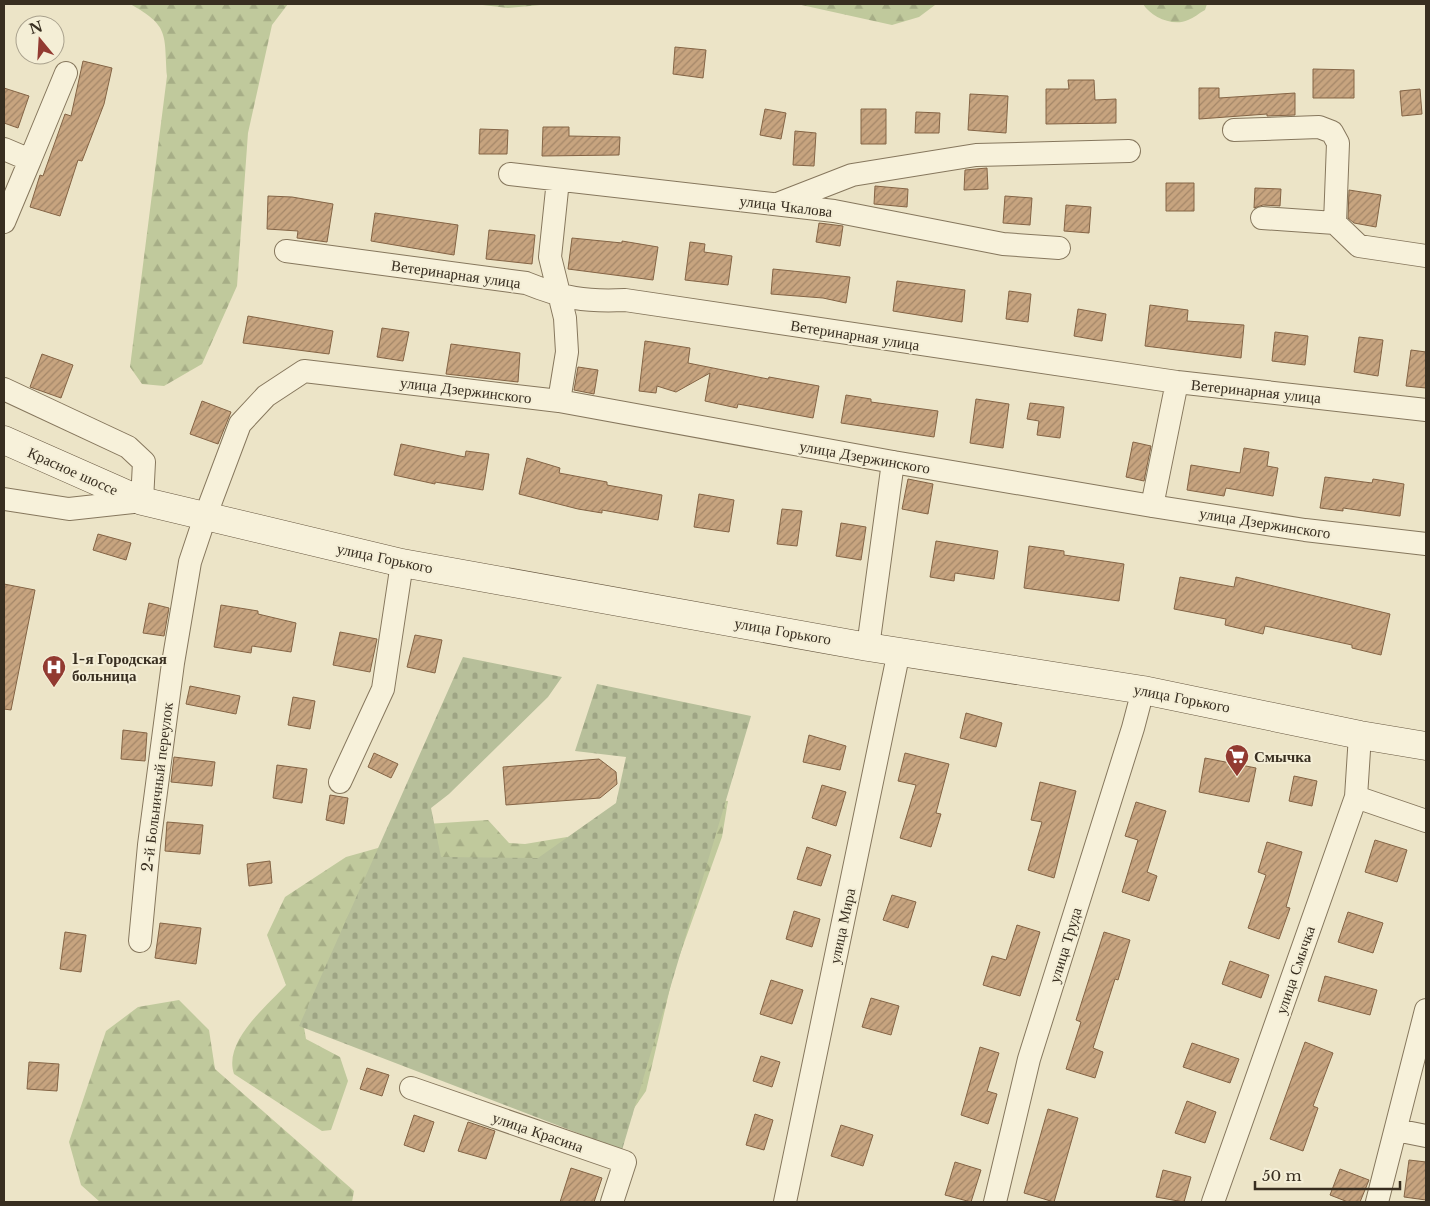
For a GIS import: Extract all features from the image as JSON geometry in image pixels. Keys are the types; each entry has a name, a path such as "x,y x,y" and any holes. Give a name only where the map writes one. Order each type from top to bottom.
{"main road":[{"name":"Красное шоссе","path":"4,440 142,501"},
{"name":"улица Горького","path":"142,501 205,518 402,563 868,647 1143,690 1360,735 1426,746"}],"street":[{"path":"4,222 66,73"},
{"path":"1234,130 1319,127 1332,132 1338,143 1335,223"},
{"path":"4,149 30,160"},
{"path":"776,204 852,175 976,155 1129,151"},
{"name":"улица Чкалова","path":"510,174 834,211 1002,244 1059,248"},
{"path":"558,180 550,257 565,318 567,352 559,401"},
{"path":"1262,218 1335,223 1360,246 1426,256"},
{"name":"Ветеринарная улица","path":"286,251 526,283 559,296 592,302 625,300 1177,382 1426,410"},
{"name":"улица Дзержинского","path":"304,371 559,401 894,462 1152,506 1305,530 1426,544"},
{"name":"2-й Больничный переулок","path":"140,941 149,845 190,562 240,424 266,396 304,371"},
{"path":"1152,506 1177,382"},
{"path":"4,389 128,447 144,462 142,501 69,509 4,499"},
{"path":"868,647 894,462"},
{"path":"340,782 383,690 402,563"},
{"name":"улица Мира","path":"785,1202 899,651"},
{"name":"улица Труда","path":"995,1202 1030,1059 1133,728 1143,690"},
{"name":"улица Смычка","path":"1214,1202 1356,797 1360,735"},
{"path":"1356,797 1426,820"},
{"path":"1377,1202 1426,1010"},
{"name":"улица Красина","path":"411,1088 625,1162 612,1202"},
{"path":"1396,1130 1426,1136"}],"green space":[{"path":"130,4 288,4 272,25 248,133 237,286 202,364 164,386 142,384 130,367 167,76 165,41 162,32 152,19"},
{"path":"474,4 551,4 508,8"},
{"path":"797,4 935,5 919,17 892,25"},
{"path":"1143,4 1207,4 1205,10 1192,18 1176,22 1157,17"},
{"path":"463,657 562,677 548,697 449,794 431,808 441,857 538,858 616,803 626,757 575,751 597,684 751,716 622,1150 299,1026"},
{"path":"671,795 728,801 722,837 674,971 646,1091 625,1121 304,1027 306,1039 340,1057 348,1081 331,1130 322,1131 234,1074 232,1062 240,1037 248,1025 286,985 267,935 285,897 346,857 392,844 427,824 488,820 509,843 525,844 567,837 581,855"},
{"path":"179,1000 209,1030 215,1069 354,1191 352,1202 100,1202 81,1185 69,1142 106,1031 138,1007"}],"building":[{"path":"675,47 706,50 703,78 673,74"},
{"path":"83,61 112,68 104,104 82,161 78,160 60,216 30,207 40,175 43,176 65,114 71,116"},
{"path":"1313,69 1354,70 1354,98 1313,98"},
{"path":"1068,80 1094,80 1095,100 1116,99 1116,123 1046,124 1046,89 1069,89"},
{"path":"4,88 29,96 18,128 4,123"},
{"path":"1199,88 1219,88 1219,98 1295,93 1295,115 1267,116 1267,114 1199,119"},
{"path":"1420,89 1422,114 1402,116 1400,91"},
{"path":"970,94 1008,96 1006,133 968,130"},
{"path":"765,109 786,113 781,139 760,135"},
{"path":"861,109 886,109 886,144 861,144"},
{"path":"916,112 940,113 939,133 915,133"},
{"path":"543,127 569,127 569,136 620,137 619,155 542,156"},
{"path":"480,129 508,130 507,154 479,154"},
{"path":"795,131 816,133 814,166 793,165"},
{"path":"987,168 988,189 964,190 965,170"},
{"path":"1166,183 1194,183 1194,211 1166,211"},
{"path":"875,186 908,189 907,207 874,204"},
{"path":"1255,188 1281,189 1280,206 1263,205 1254,208"},
{"path":"1349,190 1381,195 1376,227 1354,223 1348,218"},
{"path":"268,196 292,197 333,204 327,242 297,238 298,231 267,229"},
{"path":"1005,196 1032,198 1030,225 1003,223"},
{"path":"1066,205 1091,207 1089,233 1064,231"},
{"path":"375,213 458,225 454,255 371,241"},
{"path":"819,223 843,226 840,246 816,242"},
{"path":"489,230 535,235 532,264 486,259"},
{"path":"572,238 622,243 622,241 658,247 653,280 568,269"},
{"path":"690,242 705,244 704,252 732,256 728,285 685,280"},
{"path":"773,269 850,277 846,303 823,298 771,294"},
{"path":"897,281 965,290 962,322 893,311"},
{"path":"1009,291 1031,294 1028,322 1006,319"},
{"path":"1150,305 1188,310 1187,321 1244,325 1241,358 1145,346"},
{"path":"1078,309 1106,314 1102,341 1074,336"},
{"path":"248,316 333,331 329,354 243,343"},
{"path":"382,328 409,332 403,361 377,357"},
{"path":"1275,332 1308,336 1305,365 1272,361"},
{"path":"1359,337 1383,340 1378,376 1354,372"},
{"path":"645,341 690,348 688,363 768,379 769,377 819,386 813,418 738,404 737,408 705,401 710,373 676,392 657,386 656,393 639,391"},
{"path":"451,344 520,353 518,382 446,374"},
{"path":"1411,350 1426,352 1426,388 1406,386"},
{"path":"42,354 73,365 61,398 30,387"},
{"path":"578,367 598,370 594,394 574,390"},
{"path":"846,395 871,399 871,402 938,411 934,437 841,423"},
{"path":"976,399 1009,404 1003,448 970,443"},
{"path":"202,401 231,412 218,444 190,434"},
{"path":"1030,403 1064,407 1060,438 1037,435 1039,421 1027,419"},
{"path":"1133,442 1151,446 1144,481 1126,477"},
{"path":"401,444 465,457 466,451 489,454 483,490 435,482 435,484 394,475"},
{"path":"1244,448 1269,452 1267,466 1278,468 1273,496 1226,488 1224,496 1187,490 1191,465 1240,473"},
{"path":"527,458 560,468 559,473 607,482 607,485 662,495 658,520 602,510 602,513 578,509 519,494"},
{"path":"1325,477 1372,483 1373,479 1404,484 1400,516 1343,508 1343,511 1320,508"},
{"path":"908,479 933,484 928,514 902,509"},
{"path":"699,494 734,500 729,532 694,527"},
{"path":"782,509 802,511 797,546 777,544"},
{"path":"841,523 866,527 861,560 836,556"},
{"path":"98,534 131,543 126,560 93,550"},
{"path":"936,541 998,551 994,579 955,573 954,581 930,577"},
{"path":"1029,546 1064,551 1064,555 1124,564 1119,601 1024,588"},
{"path":"1180,577 1234,587 1236,577 1390,614 1381,655 1352,648 1352,645 1265,626 1263,634 1225,625 1226,619 1174,609"},
{"path":"4,584 35,590 11,710 4,709"},
{"path":"149,603 169,608 164,636 143,633"},
{"path":"221,605 258,611 258,614 296,623 291,652 252,646 251,653 214,647"},
{"path":"340,632 377,639 370,672 333,665"},
{"path":"415,635 442,640 435,673 407,667"},
{"path":"190,686 240,696 236,714 186,704"},
{"path":"293,697 315,701 310,729 288,725"},
{"path":"966,713 1002,723 996,747 960,738"},
{"path":"123,730 147,733 145,761 121,759"},
{"path":"809,735 846,746 840,770 803,762"},
{"path":"374,753 398,764 391,778 368,767"},
{"path":"905,753 949,764 936,813 941,814 931,847 900,838 916,785 898,781"},
{"path":"174,757 215,762 212,786 171,782"},
{"path":"1205,758 1256,768 1249,802 1199,792"},
{"path":"599,759 616,772 617,784 600,798 506,805 503,767"},
{"path":"277,765 307,769 302,803 273,798"},
{"path":"1294,776 1317,781 1312,806 1289,801"},
{"path":"1040,782 1076,791 1054,878 1028,870 1042,822 1031,820"},
{"path":"822,785 846,792 836,826 812,818"},
{"path":"330,795 348,798 344,824 326,820"},
{"path":"1136,802 1166,811 1147,872 1157,876 1149,901 1122,892 1138,840 1125,836"},
{"path":"167,822 203,825 200,854 165,851"},
{"path":"1375,840 1407,850 1397,882 1365,872"},
{"path":"1267,842 1302,852 1286,907 1290,908 1279,939 1248,928 1266,875 1258,872"},
{"path":"807,847 831,855 821,886 797,879"},
{"path":"270,861 272,883 249,886 247,864"},
{"path":"892,895 916,902 908,928 883,920"},
{"path":"794,911 820,919 812,947 786,939"},
{"path":"1348,912 1383,923 1373,953 1338,942"},
{"path":"160,923 201,928 196,964 155,958"},
{"path":"1017,925 1040,932 1020,996 983,985 992,956 1006,960"},
{"path":"65,932 86,935 81,972 60,969"},
{"path":"1104,932 1130,940 1118,980 1115,979 1093,1048 1103,1052 1095,1078 1066,1069 1081,1022 1076,1020"},
{"path":"1230,961 1269,975 1261,998 1222,984"},
{"path":"1325,976 1377,990 1370,1015 1318,1001"},
{"path":"771,980 803,990 792,1024 760,1014"},
{"path":"871,998 899,1006 891,1035 862,1027"},
{"path":"1305,1042 1333,1053 1313,1106 1318,1108 1303,1151 1270,1139"},
{"path":"1192,1043 1239,1059 1230,1083 1183,1067"},
{"path":"980,1047 999,1053 987,1091 997,1094 988,1124 961,1115"},
{"path":"761,1056 780,1062 772,1087 753,1081"},
{"path":"29,1062 59,1064 57,1091 27,1089"},
{"path":"367,1068 389,1075 382,1096 360,1089"},
{"path":"1187,1101 1216,1112 1205,1143 1175,1133"},
{"path":"1048,1109 1078,1118 1054,1202 1024,1193"},
{"path":"755,1114 773,1120 764,1150 746,1145"},
{"path":"414,1115 434,1122 424,1152 404,1145"},
{"path":"468,1122 495,1131 486,1159 458,1151"},
{"path":"841,1125 873,1135 863,1166 831,1156"},
{"path":"1409,1160 1426,1162 1426,1200 1404,1197"},
{"path":"955,1162 981,1170 971,1202 945,1195"},
{"path":"571,1168 602,1178 594,1202 560,1202"},
{"path":"1340,1169 1369,1180 1360,1202 1348,1202 1330,1195"},
{"path":"1163,1170 1191,1177 1184,1202 1156,1197"}],"place":[{"name":"1-я Городская больница","path":"54,688"},
{"name":"Смычка","path":"1237,777"}]}
